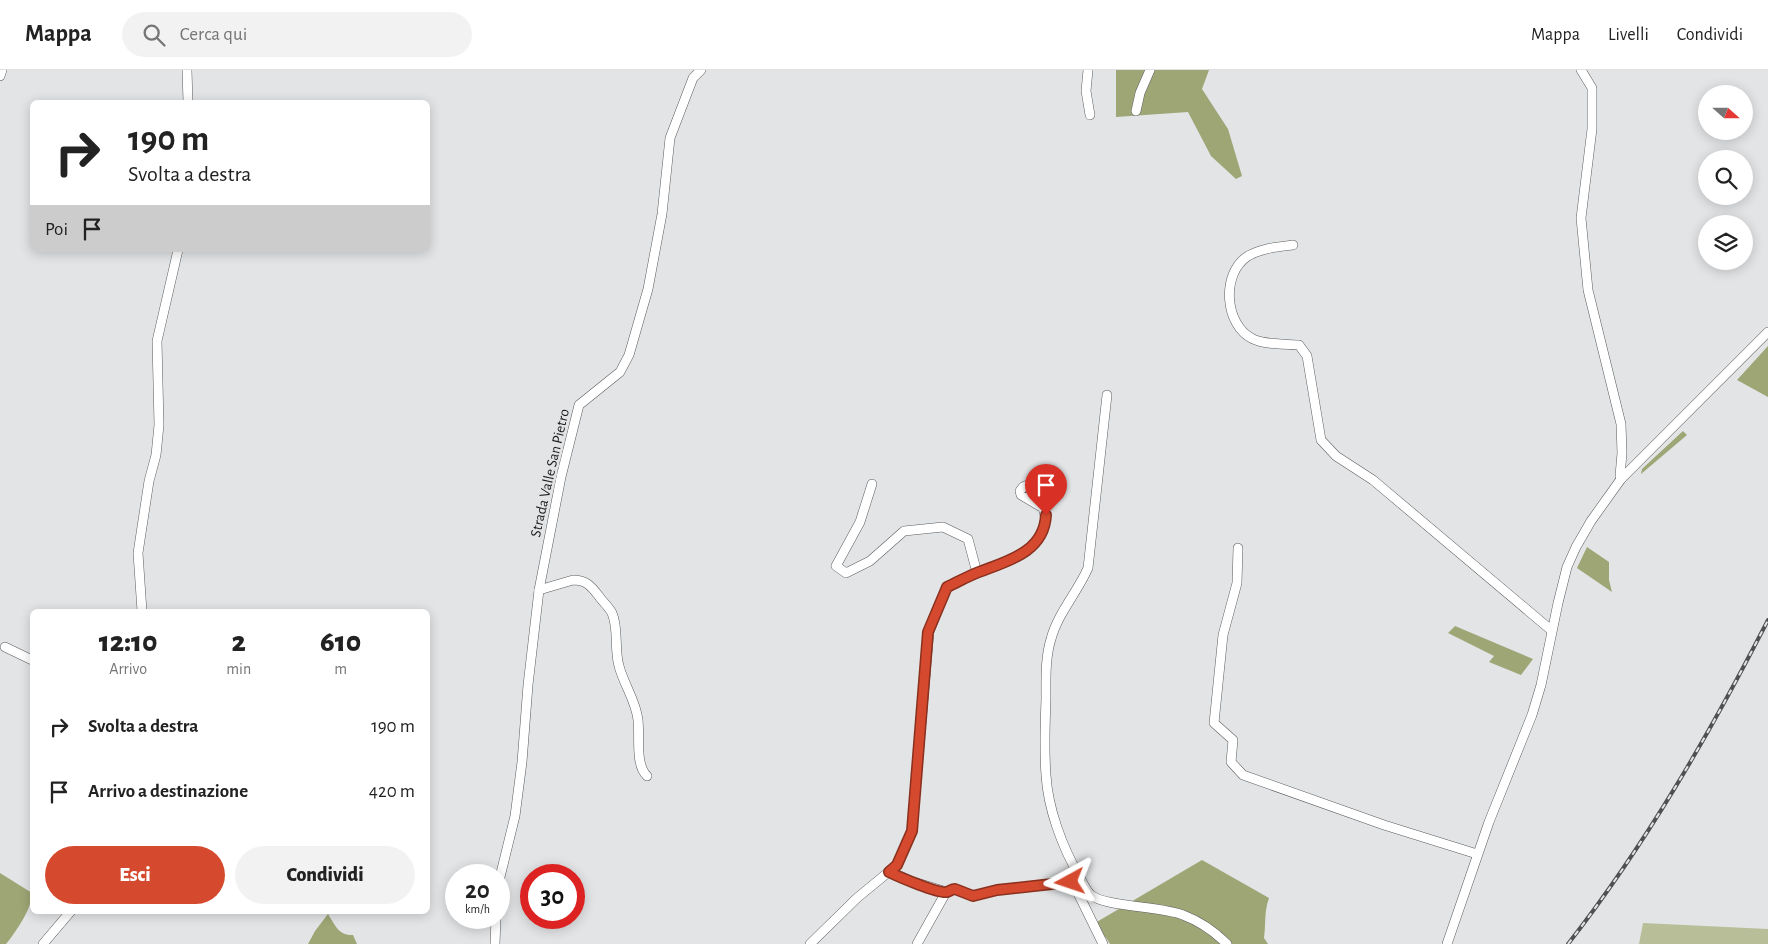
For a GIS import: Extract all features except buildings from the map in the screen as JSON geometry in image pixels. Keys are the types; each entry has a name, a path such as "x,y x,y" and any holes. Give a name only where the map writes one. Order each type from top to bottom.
{"street":[{"path":"0,76 2,70"},
{"path":"187,70 188,100"},
{"name":"Strada Valle San Pietro","path":"503,864 516,807 539,590 560,476 580,405 620,372 629,355 648,289 660,224 670,138 694,78 701,70"},
{"path":"1088,70 1086,91 1090,116"},
{"path":"1136,111 1140,93 1150,70"},
{"path":"1581,70 1592,88 1592,129 1581,218 1588,290 1621,424 1621,479"},
{"path":"1293,245 1263,249 1246,257 1234,270 1230,290 1231,308 1235,322 1242,332 1253,339 1299,345 1307,356 1321,440 1336,456 1372,480 1551,630"},
{"path":"142,609 138,553 149,480 156,455 158,425 157,341 178,252"},
{"path":"1447,944 1477,854 1532,715 1567,567 1576,547 1591,521 1621,479 1768,332"},
{"path":"1107,395 1088,568 1078,589 1056,624 1051,639 1046,681 1046,777 1052,810 1075,869 1091,895 1111,903 1183,914 1212,931 1227,944"},
{"path":"872,484 860,522 836,566 846,574 870,561 904,531 943,527 968,539 977,573"},
{"path":"810,944 858,898 897,865 912,831 928,632 947,587 1018,557 1029,550 1038,540 1046,521 1046,515 1043,508 1021,496 1020,491 1028,485"},
{"path":"1238,548 1237,583 1223,635 1214,723 1232,740 1231,762 1243,775 1384,825 1477,854"},
{"path":"539,590 579,580 591,585 612,612 615,623 616,656 619,668 634,702 638,719 640,768 647,776"},
{"path":"5,647 30,659"},
{"path":"1066,882 1069,874 1075,869"},
{"path":"889,872 947,892 955,889 973,896 997,890 1066,882 1072,883 1103,944"},
{"path":"917,944 947,892"},
{"path":"43,944 68,914"},
{"path":"495,944 496,929"}],"green space":[{"path":"1116,70 1209,70 1202,89 1228,129 1242,176 1236,179 1211,156 1188,112 1116,117"},
{"path":"1768,346 1768,397 1737,380"},
{"path":"1683,431 1687,435 1641,474 1642,469"},
{"path":"1587,547 1609,562 1609,580 1612,592 1577,568"},
{"path":"1455,626 1533,659 1521,675 1489,662 1494,656 1448,633"},
{"path":"1202,860 1269,898 1264,938 1268,944 1110,944 1098,929 1095,923"},
{"path":"0,873 30,892 30,905 6,944 0,944"},
{"path":"328,914 341,932 353,935 357,944 308,944"},
{"path":"1643,923 1768,929 1768,944 1639,944"}],"railway":[{"path":"1568,944 1624,867 1675,787 1700,746 1768,620"}],"route":[{"path":"1046,515 1046,521 1038,540 1029,550 1018,557 947,587 928,632 923,715 915,780 912,831 897,865 889,872 933,888 947,892 955,889 971,896 997,890 1070,882"}]}
